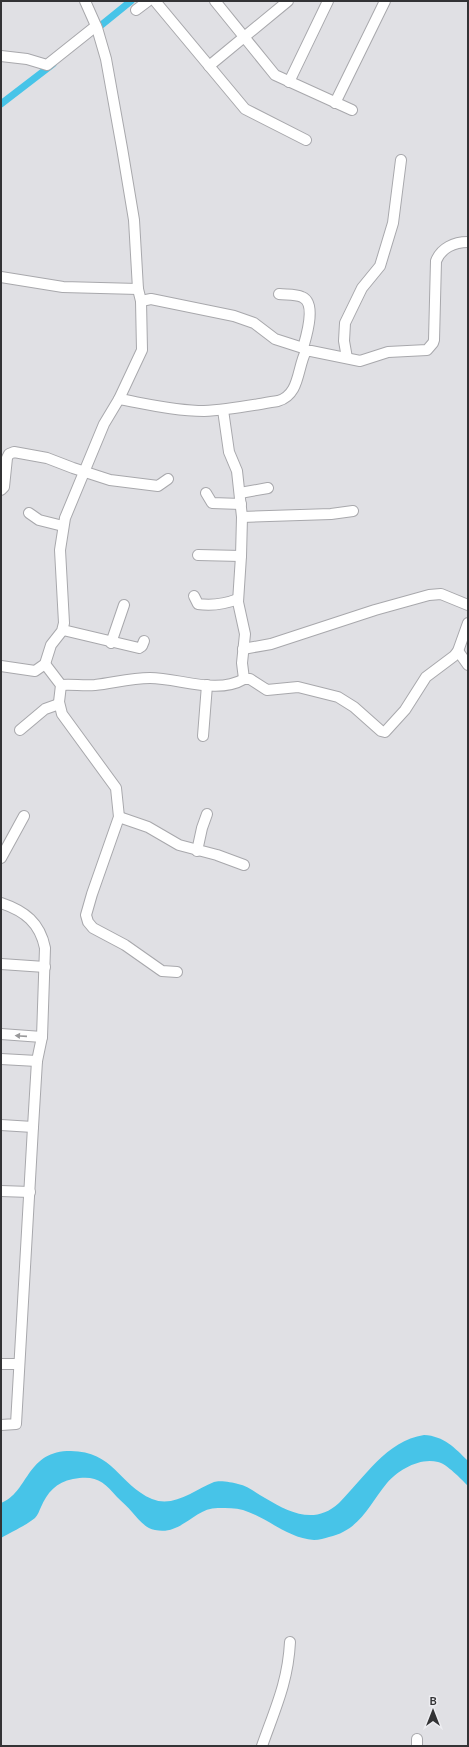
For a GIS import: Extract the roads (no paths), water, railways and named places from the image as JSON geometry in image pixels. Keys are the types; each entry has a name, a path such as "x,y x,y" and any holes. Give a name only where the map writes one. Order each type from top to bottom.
{"street":[{"path":"34,671 45,664 51,645 63,630 64,623 60,550 65,518 104,424 119,399 142,350 141,301 138,290 132,206 106,59 97,29 85,1"},
{"path":"136,10 148,1"},
{"path":"155,1 245,110 306,140"},
{"path":"215,1 275,75 352,110"},
{"path":"209,66 288,1"},
{"path":"289,82 328,1"},
{"path":"335,103 385,1"},
{"path":"1,56 28,59 47,65 97,29"},
{"path":"347,358 344,342 346,323 362,288 380,266 393,223 401,160"},
{"path":"141,301 152,300 234,316 254,323 275,339 305,350 360,361 383,353 427,350 430,348 434,340 436,261 439,254 449,246 468,242"},
{"path":"1,277 63,286 138,290"},
{"path":"119,399 189,410 224,410 278,401 285,398 292,389 305,350 310,318 308,303 302,297 279,294"},
{"path":"224,410 229,452 236,471 242,517 238,599 240,617 245,634 242,663 244,679"},
{"path":"1,490 4,486 7,458 5,452 14,452 47,458 110,480 154,486 161,485 168,480"},
{"path":"240,493 268,488"},
{"path":"206,493 212,503 241,504"},
{"path":"242,517 331,514 352,511"},
{"path":"30,513 39,520 63,526"},
{"path":"198,555 241,556"},
{"path":"243,649 271,644 376,610 429,595 444,595 468,605"},
{"path":"194,596 198,604 205,605 223,604 238,599"},
{"path":"111,643 124,605"},
{"path":"61,685 89,685 151,678 208,685 229,684 244,679 250,679 268,690 298,687 338,697 354,707 381,731 385,732 406,710 426,677 454,656 458,651 468,623"},
{"path":"63,630 111,643 139,648 142,646 144,641"},
{"path":"458,651 468,665"},
{"path":"45,664 61,685 59,704 60,711 116,788 119,817 92,894 86,918 93,928 125,945 162,971 177,972"},
{"path":"1,666 52,674"},
{"path":"204,736 208,685"},
{"path":"20,730 45,709 59,704"},
{"path":"197,851 207,814"},
{"path":"1,858 24,816"},
{"path":"119,817 142,824 178,845 217,855 244,865"},
{"path":"1,903 24,914 35,924 42,935 45,948 42,1037 37,1061 16,1424 1,1425"},
{"path":"1,964 45,967"},
{"path":"1,1034 42,1037"},
{"path":"1,1058 37,1061"},
{"path":"1,1125 33,1127"},
{"path":"1,1191 30,1192"},
{"path":"1,1364 19,1364"},
{"path":"262,1746 283,1692 288,1670 290,1642"}],"water":[{"path":"424,1435 443,1440 454,1447 468,1461 468,1486 454,1472 442,1463 424,1461 417,1463 403,1469 392,1478 363,1516 349,1529 340,1534 322,1539 314,1540 295,1536 243,1510 231,1508 210,1509 173,1529 164,1531 155,1530 148,1528 142,1523 103,1483 98,1480 88,1478 67,1480 57,1485 46,1497 35,1518 24,1526 1,1538 1,1503 10,1498 17,1491 35,1466 43,1459 54,1453 67,1451 82,1452 95,1456 105,1461 140,1493 160,1501 176,1500 219,1481 245,1486 293,1512 312,1515 321,1514 330,1510 339,1503 387,1452 398,1444"}],"waterway":[{"path":"94,31 131,1"},
{"path":"1,104 53,64"}]}
